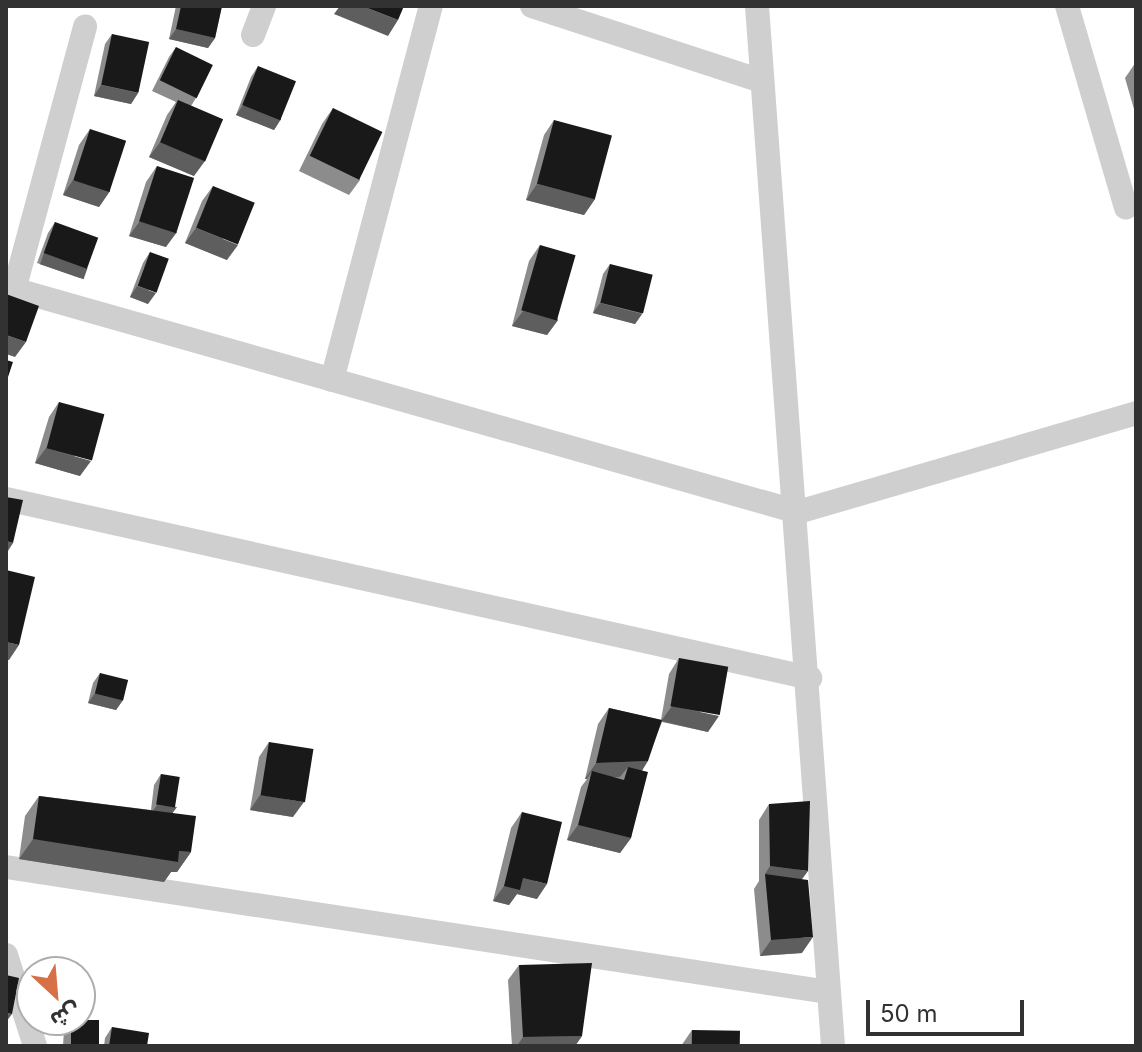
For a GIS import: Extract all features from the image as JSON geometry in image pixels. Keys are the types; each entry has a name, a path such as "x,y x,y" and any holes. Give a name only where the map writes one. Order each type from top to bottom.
{"street":[{"path":"253,35 264,6"},
{"path":"332,380 431,6"},
{"path":"532,6 761,81"},
{"path":"757,6 798,512 833,1046"},
{"path":"1067,6 1126,174 1126,208"},
{"path":"85,26 10,289 798,512 1136,413"},
{"path":"6,499 810,678"},
{"path":"6,867 828,992"},
{"path":"6,955 35,1046"}],"building":[{"path":"181,6 222,6 215,38 176,29"},
{"path":"362,6 404,6 398,20"},
{"path":"112,34 149,42 138,93 101,85"},
{"path":"176,47 213,65 197,98 160,80"},
{"path":"258,66 296,81 280,120 242,105"},
{"path":"178,100 223,119 205,161 160,142"},
{"path":"333,108 382,132 359,180 310,156"},
{"path":"554,120 612,136 595,199 537,184"},
{"path":"90,129 126,141 109,192 73,180"},
{"path":"157,166 194,178 176,233 139,221"},
{"path":"213,186 255,203 238,245 196,228"},
{"path":"55,222 98,238 87,269 44,253"},
{"path":"540,245 576,255 557,321 521,310"},
{"path":"150,252 169,259 156,293 138,286"},
{"path":"610,264 653,275 643,313 600,303"},
{"path":"6,294 39,306 26,342 6,335"},
{"path":"6,360 13,362 6,383"},
{"path":"59,402 104,414 92,461 47,448"},
{"path":"6,497 23,500 13,543 6,541"},
{"path":"6,570 35,577 19,645 6,642"},
{"path":"679,658 728,667 720,715 670,706"},
{"path":"100,673 128,680 123,700 95,693"},
{"path":"609,708 662,720 648,761 596,763"},
{"path":"269,742 313,749 305,802 261,795"},
{"path":"628,767 648,772 631,838 578,825 592,771 624,780"},
{"path":"161,774 180,777 175,808 156,805"},
{"path":"39,796 196,816 191,852 179,851 178,862 33,839"},
{"path":"810,801 808,871 770,866 769,804"},
{"path":"522,812 562,822 547,884 523,878 520,890 504,886"},
{"path":"765,874 808,880 813,937 771,940"},
{"path":"592,963 582,1036 523,1037 519,965"},
{"path":"6,975 16,977 16,993 12,1014 6,1013"},
{"path":"96,1020 99,1020 99,1046 71,1046 71,1036 96,1036"},
{"path":"112,1027 149,1033 147,1046 109,1046"},
{"path":"692,1030 740,1031 740,1046 692,1046"}]}
